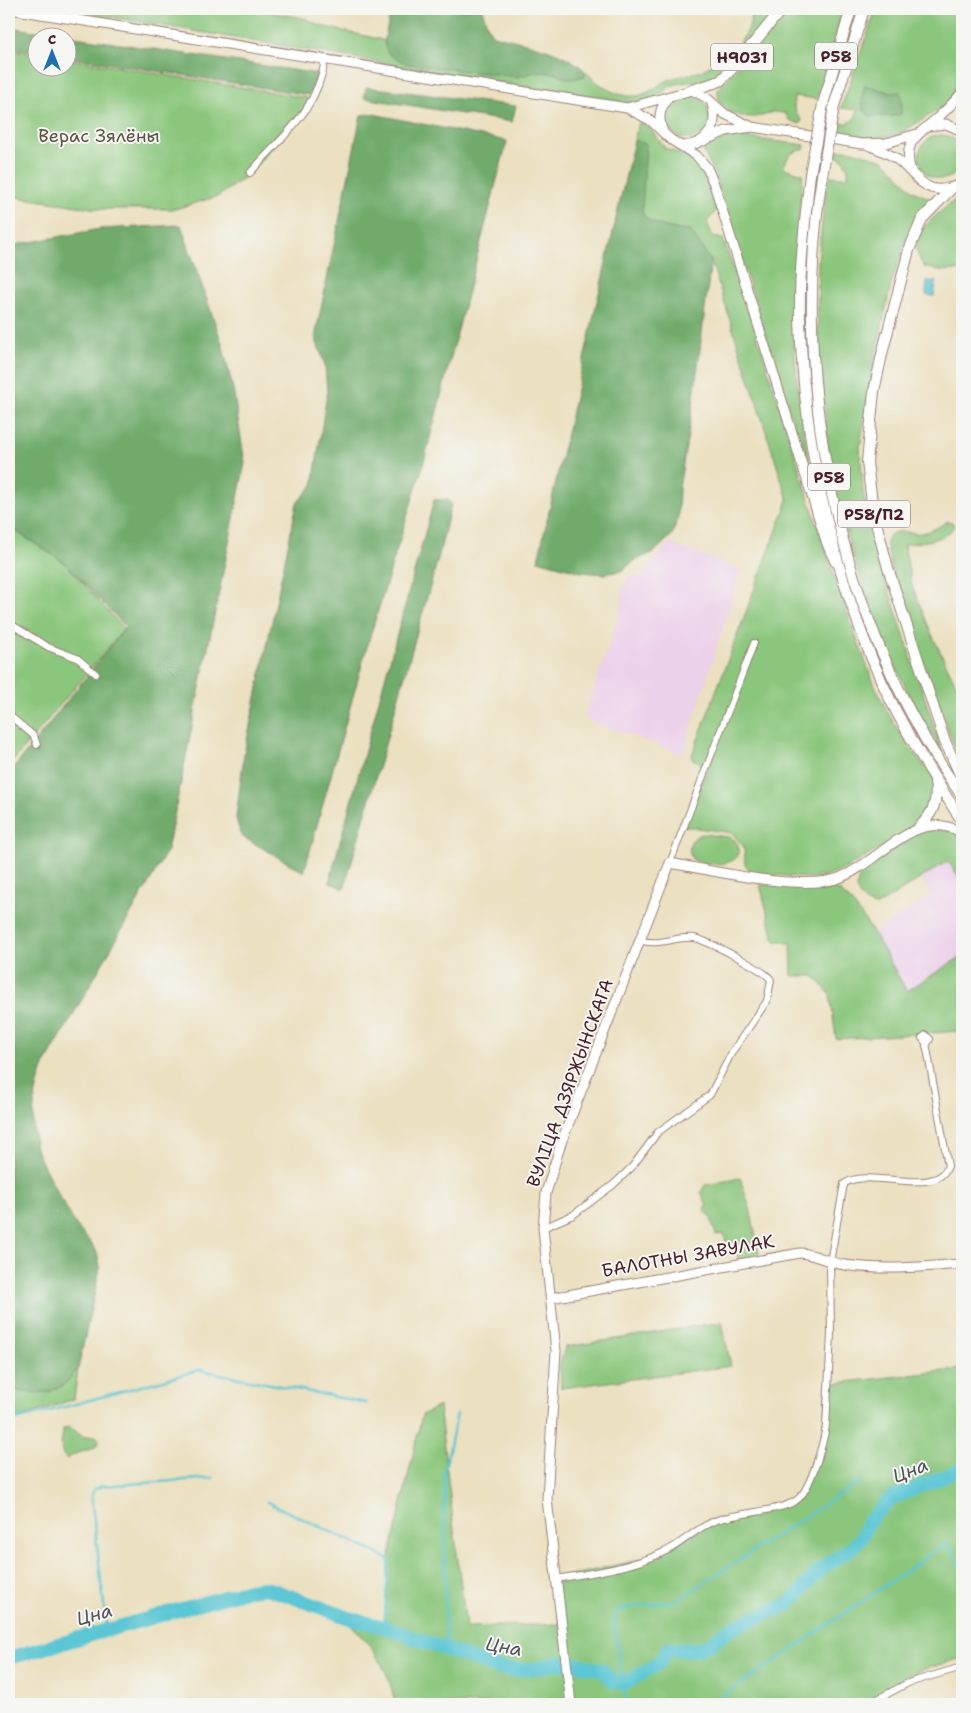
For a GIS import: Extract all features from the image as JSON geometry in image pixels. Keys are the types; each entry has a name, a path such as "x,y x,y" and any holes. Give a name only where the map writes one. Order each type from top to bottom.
{"highway":[{"name":"Н9031","path":"692,90 720,81 782,9"},
{"name":"Р58","path":"851,9 823,104 810,174 801,264 800,317 805,397 820,488 845,585 882,681 935,779 962,821"},
{"name":"Р58","path":"864,9 834,106 822,176 812,258 812,326 818,413 831,486 854,572 891,669 936,759 962,796"},
{"name":"Р58/П2","path":"959,185 922,219 906,258 874,391 867,462 873,511 888,568 944,739 962,779"},
{"path":"919,827 928,819 936,804 935,779"}],"main road":[{"name":"Н9031","path":"10,9 627,108 650,120 670,139 697,156 707,168 714,184 821,526 845,585"},
{"name":"Н9031","path":"627,108 692,90 700,93 725,114 752,127 865,144 886,143 917,134"},
{"path":"911,174 907,154 917,134 962,93"},
{"path":"664,132 659,121 667,98"},
{"path":"703,141 714,123 715,113 712,103"},
{"path":"925,127 946,124 962,132"},
{"name":"Н9031","path":"683,146 703,141 726,131 752,127"},
{"name":"Н9031","path":"865,144 898,160 911,174"},
{"name":"Р58/П2","path":"911,174 920,184 931,189 959,185"},
{"path":"670,863 772,880 828,881 840,878 858,868 919,827 932,824 946,825 962,833"},
{"name":"ВУЛІЦА ДЗЯРЖЫНСКАГА","path":"571,1704 546,1489 556,1351 543,1228 546,1192 550,1175 670,863"},
{"name":"БАЛОТНЫ ЗАВУЛАК","path":"551,1298 791,1254 807,1253 830,1262 879,1269 962,1264"}],"street":[{"path":"250,173 292,130 314,99 323,77 325,59"},
{"path":"9,623 48,647 77,658 96,674"},
{"name":"ВУЛІЦА ДЗЯРЖЫНСКАГА","path":"670,863 754,643"},
{"path":"9,715 34,736 37,745"},
{"path":"543,1228 573,1215 606,1191 626,1174 658,1132 704,1102 715,1088 732,1052 770,994 771,980 764,971 701,941 688,938 650,943 640,940"},
{"path":"556,1579 610,1570 658,1555 691,1533 717,1520 792,1503 798,1499 804,1490 824,1440 828,1384 830,1262 844,1184 860,1177 915,1181 939,1177 946,1173 948,1157 926,1046"},
{"path":"868,1704 908,1683 962,1667"}],"shaded area":[{"path":"669,543 741,570 683,754 593,722 584,717 622,606 622,592 629,574 641,577"},
{"path":"948,861 962,882 962,956 907,992 872,933 932,896 921,878"}],"green space":[{"path":"64,9 251,9 304,18 321,26 383,40 388,53 474,71 517,77 535,72 555,73 570,79 585,76 586,72 610,91 634,96 644,94 671,79 701,70 721,59 736,46 747,31 750,15 745,9 776,9 716,78 676,84 668,87 653,99 633,103 477,79"},
{"path":"390,9 482,9 488,28 493,35 555,52 577,64 586,72 585,76 570,79 555,73 535,72 517,77 408,64 389,54 386,48 385,42"},
{"path":"786,9 843,9 817,99 794,96 795,110 802,120 800,124 789,120 785,113 772,112 756,117 747,117 729,111 719,99 718,90"},
{"path":"876,9 962,9 962,76 948,104 898,135 868,138 836,133 838,123 848,123 855,118 858,110 841,108"},
{"path":"9,27 28,30 28,51 9,48"},
{"path":"78,37 318,74 309,95 78,59"},
{"name":"Верас Зялёны","path":"9,50 28,53 28,78 78,78 78,61 314,99 250,173 219,196 175,209 98,209 9,196"},
{"path":"865,85 892,93 900,92 902,100 901,114 871,117 863,110 862,98"},
{"path":"366,87 516,106 512,122 364,98"},
{"path":"688,95 700,99 706,105 710,117 706,129 700,135 688,139 676,135 670,129 666,117 670,105 676,99"},
{"path":"373,114 507,141 423,465 368,643 304,872 241,836 236,818 244,754 297,503 313,485 327,393 325,365 315,337 361,115"},
{"path":"639,122 649,127 665,148 692,159 702,171 716,211 707,222 713,237 723,239 743,293 850,622 871,676 893,722 936,784 934,801 920,827 962,833 962,882 948,861 877,906 867,903 861,898 856,888 860,874 915,829 839,872 810,878 753,873 745,865 744,847 732,833 684,826 708,767 691,758 788,500 711,261 691,232 657,224 642,212 634,140"},
{"path":"937,135 945,135 957,141 963,157 957,173 945,179 937,179 925,173 919,161 919,153 925,141"},
{"path":"733,136 805,145 804,150 796,151 790,155 784,168 803,174 796,259 794,344 802,416 814,488 715,176 703,150 721,137"},
{"path":"634,140 646,144 642,212 657,224 691,232 711,261 693,405 679,488 678,518 672,535 654,552 636,560 621,571 605,574 581,572 538,560"},
{"path":"832,150 849,150 884,160 913,191 933,200 912,226 892,281 872,371 860,447 863,492 878,557 944,756 907,690 875,623 848,539 831,470 818,347 818,261 827,176 848,177 848,169 843,159 831,154"},
{"path":"962,195 962,270 941,271 924,267 916,248 918,236 922,229 950,203"},
{"path":"181,225 222,343 233,389 245,463 167,851 46,1062 36,1093 33,1126 38,1154 73,1220 95,1249 100,1268 78,1369 64,1385 49,1392 31,1393 9,1389 9,774 126,627 65,563 9,526 9,246 100,229"},
{"path":"447,499 451,504 439,555 344,889 329,882 434,500"},
{"path":"948,521 952,522 954,526 945,535 932,540 904,545 912,586 933,637 962,696 962,768 893,575 886,542 893,533 922,533 933,530"},
{"path":"9,527 65,563 124,629 9,766"},
{"path":"703,834 729,837 735,840 739,849 738,856 725,863 716,864 698,862 692,859 690,854 691,843 695,837"},
{"path":"760,885 830,888 846,896 865,920 907,991 962,956 962,1031 836,1039 830,994 814,976 792,976 791,943 775,942"},
{"path":"740,1178 750,1208 759,1253 757,1257 738,1260 736,1242 726,1242 724,1234 716,1235 710,1216 704,1211 707,1206 701,1192 705,1185"},
{"path":"722,1322 731,1366 561,1388 560,1364 565,1347"},
{"path":"78,1369 74,1399 9,1422 9,1389 31,1393 64,1385"},
{"path":"962,1369 962,1658 918,1671 868,1704 395,1704 388,1678 377,1656 362,1636 343,1617 384,1626 389,1559 422,1415 439,1406 466,1627 560,1624 556,1579 652,1557 717,1520 792,1503 798,1499 824,1440 828,1384"},
{"path":"68,1427 84,1437 96,1436 99,1440 98,1445 67,1459 62,1452 61,1445 63,1429"}],"water":[{"path":"927,281 936,282 934,296 926,295"}],"waterway":[{"path":"9,1422 200,1370 366,1403"},
{"path":"446,1649 444,1473 457,1414"},
{"name":"Цна","path":"9,1658 249,1590 265,1588 349,1618 384,1627 497,1668 535,1669 557,1663 574,1663 602,1670 614,1682 623,1683 630,1681 660,1662 668,1649 696,1650 711,1644 728,1630 790,1603 821,1569 854,1546 862,1537 868,1522 890,1499 962,1469"},
{"path":"107,1630 91,1496 94,1489 102,1486 213,1478"},
{"path":"626,1704 615,1630 615,1616 618,1611 625,1608 676,1601 862,1480"},
{"path":"267,1502 389,1559 384,1627"},
{"path":"705,1704 716,1701 946,1544 949,1545 962,1570"}]}
